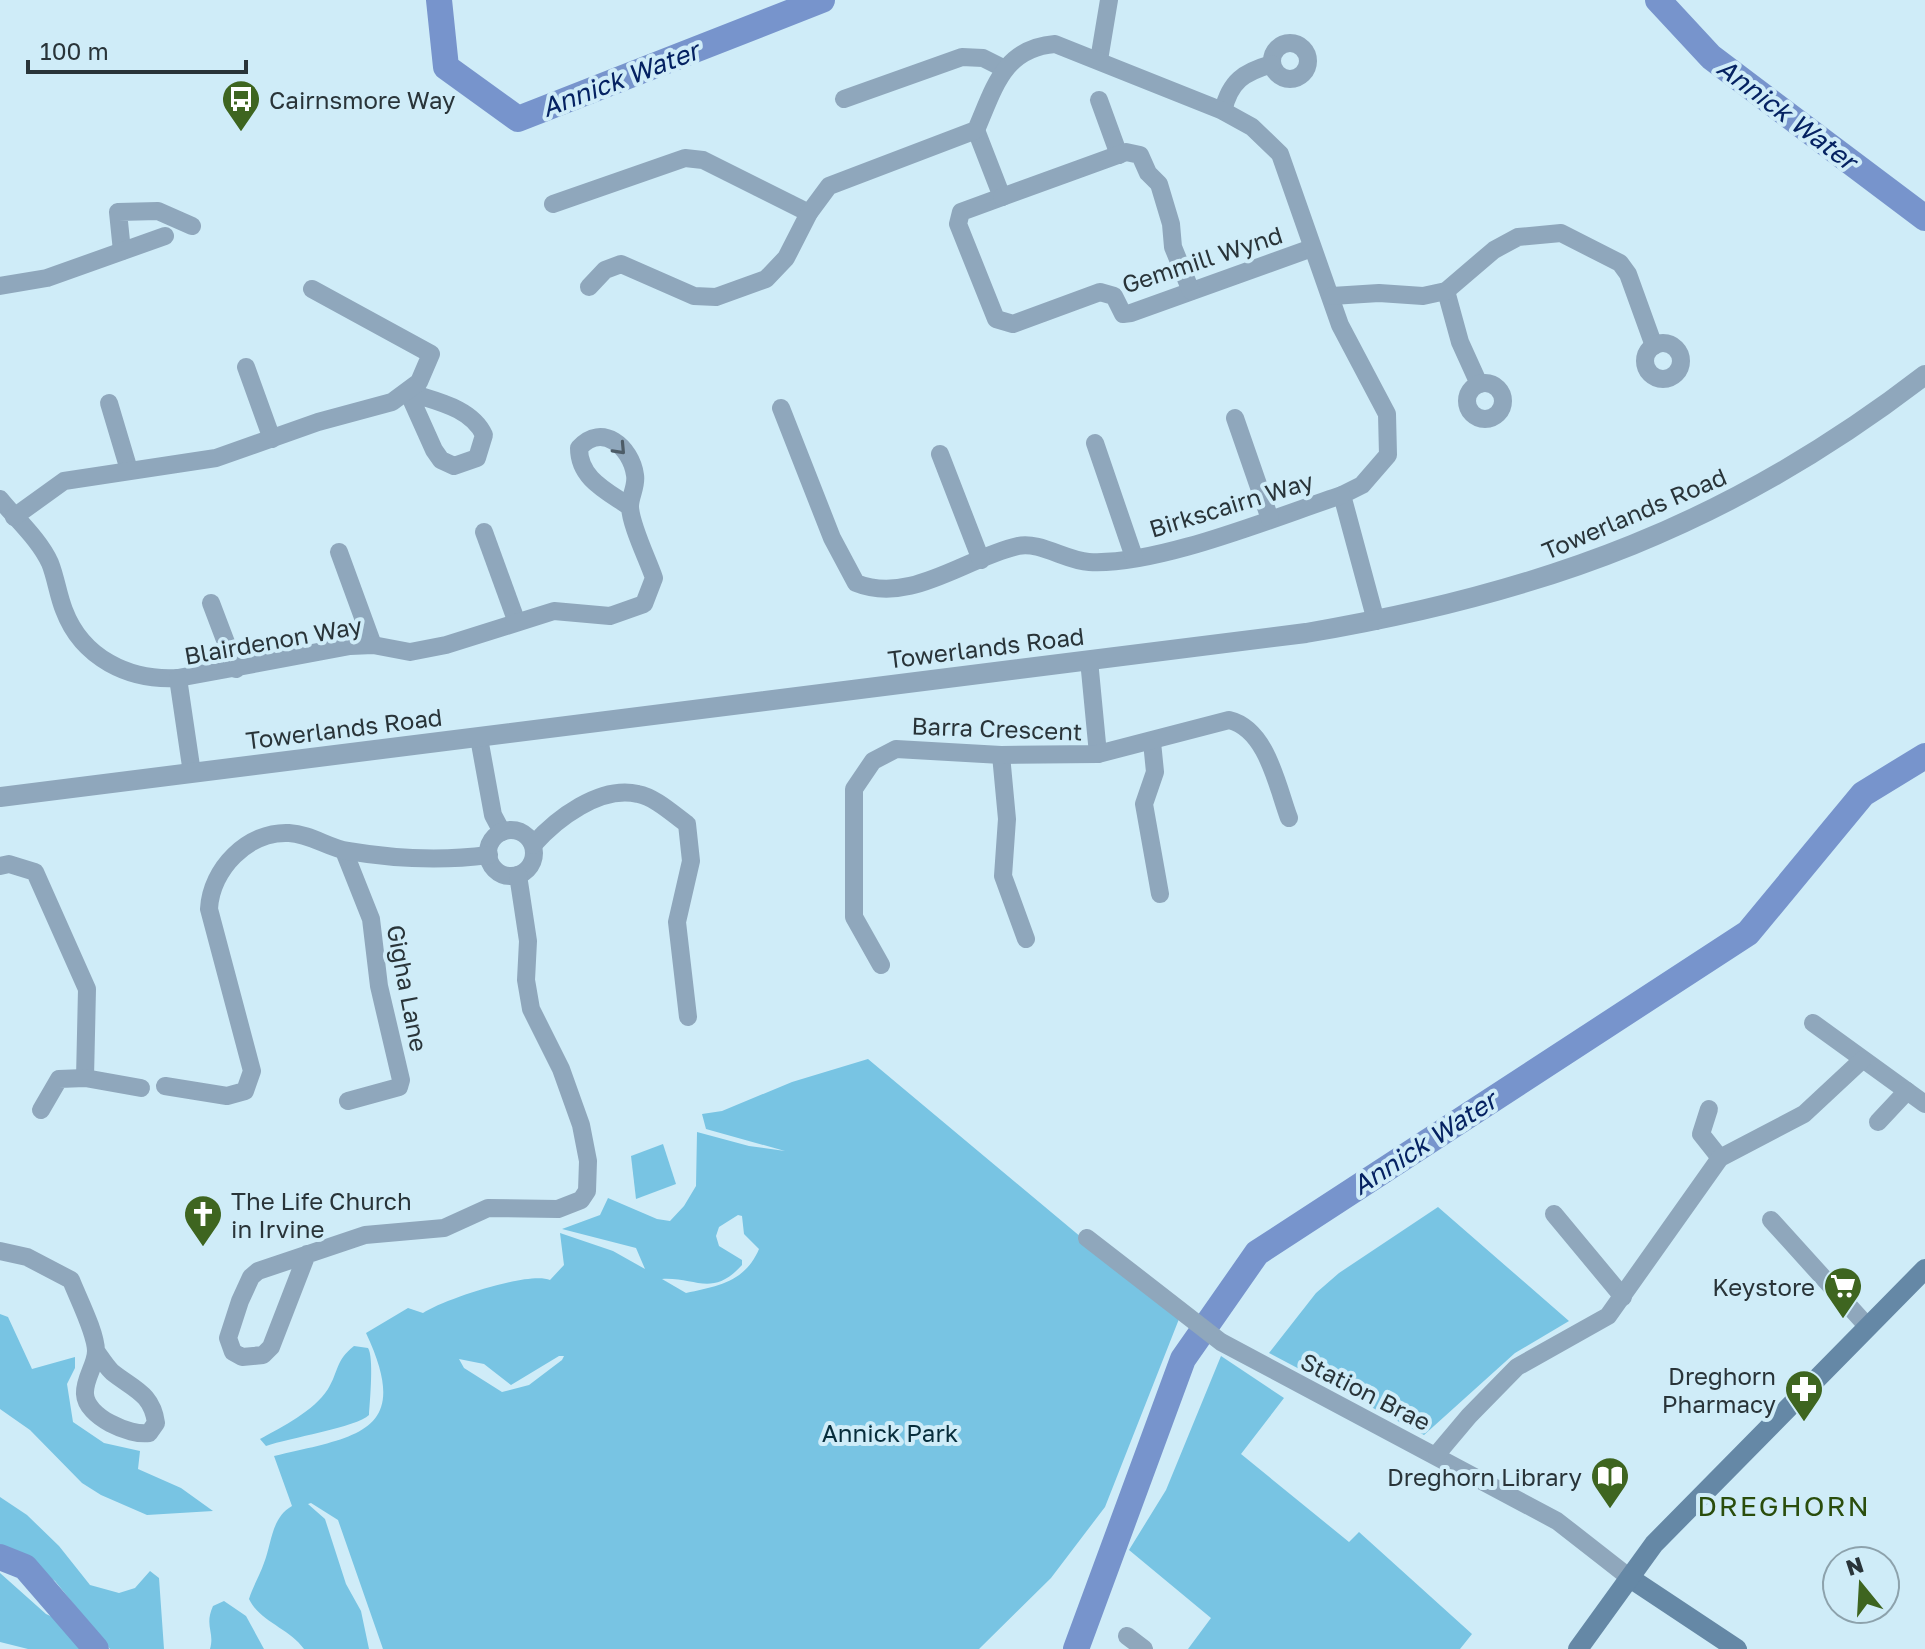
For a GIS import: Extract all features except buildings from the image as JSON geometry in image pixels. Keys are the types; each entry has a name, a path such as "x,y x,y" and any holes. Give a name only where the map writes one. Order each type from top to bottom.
{"main road":[{"path":"1578,1649 1654,1544 1925,1269"},
{"path":"1630,1578 1737,1649"}],"street":[{"path":"1099,60 1109,0"},
{"name":"Birkscairn Way","path":"781,408 832,538 856,583 876,591 909,586 1021,545 1089,562 1165,552 1342,495 1362,485 1377,472 1388,455 1390,435 1387,414 1340,325 1280,154 1252,127 1223,111 1055,44 1036,46 1017,55 1005,69"},
{"path":"589,287 605,270 621,264 694,296 716,297 766,279 786,258 809,213 829,186 976,130 1005,69 983,58 962,57 844,99"},
{"path":"1223,111 1233,84 1247,71 1272,64"},
{"path":"1099,100 1126,153 1140,155 1148,173 1159,184 1171,224 1173,247 1191,291"},
{"path":"976,130 1002,197"},
{"name":"Gemmill Wynd","path":"1126,153 961,212 958,224 996,319 1001,323 1013,324 1100,292 1114,296 1123,314 1312,248"},
{"path":"553,204 685,158 703,160 809,213"},
{"path":"122,251 118,212 158,211 192,226"},
{"path":"1332,296 1379,293 1423,296 1446,291 1494,250 1518,237 1543,232 1561,233 1620,263 1633,288 1654,346"},
{"path":"0,286 47,278 165,236"},
{"path":"14,517 64,481 216,458 318,422 364,412 408,392 427,368 431,354 312,289"},
{"path":"1446,291 1460,342 1479,384"},
{"path":"246,367 272,439"},
{"name":"Towerlands Road","path":"0,797 1376,621 1529,585 1639,543 1797,464 1874,415 1925,375"},
{"path":"408,392 452,407 475,420 484,435 477,458 454,466 441,460 408,392"},
{"path":"109,403 129,470"},
{"path":"1235,418 1270,519"},
{"path":"1095,443 1134,557"},
{"path":"940,454 981,560"},
{"path":"1342,495 1376,621"},
{"path":"0,499 45,554 69,623 86,646 122,670 149,678 178,678"},
{"name":"Blairdenon Way","path":"192,773 178,678 350,646 373,645 410,652 446,645 516,620 554,611 610,616 644,604 654,578 630,507"},
{"path":"484,532 516,620"},
{"path":"339,552 373,645"},
{"path":"211,603 236,669"},
{"path":"1089,660 1098,754"},
{"name":"Barra Crescent","path":"881,965 854,917 854,789 873,761 896,749 1001,755 1098,754 1152,742 1217,721 1239,722 1262,747 1289,818"},
{"path":"479,738 493,815 502,832"},
{"path":"1152,742 1155,772 1144,804 1160,894"},
{"path":"1001,755 1007,819 1001,867 1026,939"},
{"path":"533,845 520,831 502,832 490,843 489,855 499,872 518,875 532,863 533,845 551,825 585,805 623,793 640,794 687,824 691,861 677,922 688,1017"},
{"path":"165,1086 227,1096 245,1091 252,1071 209,909 212,884 232,858 258,838 289,833 314,838 344,851 426,860 489,855"},
{"name":"Gigha Lane","path":"344,851 371,919 379,986 401,1080 399,1087 391,1091 348,1101"},
{"path":"0,866 9,864 35,872 87,989 85,1078"},
{"path":"307,1254 271,1347 263,1355 254,1357 242,1357 233,1352 228,1338 251,1277 307,1254 376,1233 429,1231 488,1208 558,1209 581,1200 587,1191 588,1161 581,1125 561,1069 531,1009 526,980 528,941 518,875"},
{"path":"1813,1023 1925,1104"},
{"path":"1437,1454 1517,1367 1608,1316 1720,1158 1804,1114 1862,1060"},
{"path":"41,1110 59,1079 85,1078 141,1088"},
{"path":"1878,1122 1907,1091"},
{"path":"1709,1109 1701,1134 1720,1158"},
{"path":"1554,1214 1623,1297"},
{"path":"1771,1220 1868,1327"},
{"name":"Station Brae","path":"1087,1238 1221,1342 1437,1454 1557,1521 1630,1578"},
{"path":"0,1251 27,1257 71,1280 96,1351 111,1371 142,1390 154,1411 156,1423 149,1433 138,1435 124,1430 88,1404 85,1393 96,1351"},
{"path":"1127,1636 1144,1649"}],"green space":[{"name":"Annick Park","path":"868,1059 1179,1319 1105,1507 1051,1578 979,1649 383,1649 338,1520 311,1503 308,1504 325,1519 346,1584 361,1611 369,1649 304,1649 260,1614 249,1599 276,1524 292,1506 274,1456 352,1435 369,1424 380,1411 383,1392 379,1366 366,1333 408,1308 423,1313 486,1288 524,1279 550,1280 564,1265 560,1233 613,1251 645,1269 636,1248 562,1229 600,1215 608,1198 657,1219 670,1221 696,1186 697,1132 749,1146 785,1151 706,1129 702,1114 722,1111 792,1082","holes":["738,1215 742,1216 744,1234 759,1249 738,1276 719,1285 686,1293 662,1279 704,1284 722,1281 731,1275 742,1265 742,1260 719,1246 716,1236 719,1227","559,1356 564,1356 529,1385 502,1392 464,1368 459,1359 484,1364 511,1385"]},
{"path":"663,1144 676,1184 636,1199 631,1156"},
{"path":"1438,1207 1569,1321 1515,1353 1424,1435 1269,1353 1316,1293 1339,1273"},
{"path":"0,1314 8,1317 32,1369 75,1357 75,1368 67,1384 73,1422 104,1443 140,1451 138,1469 181,1488 213,1511 147,1515 101,1495 82,1483 30,1430 0,1409"},
{"path":"354,1346 368,1348 370,1353 369,1415 337,1428 266,1446 260,1439 297,1418 322,1397 340,1361"},
{"path":"1221,1356 1284,1398 1241,1454 1349,1542 1359,1532 1472,1634 1460,1649 1188,1649 1211,1618 1129,1550 1166,1490"},
{"path":"0,1497 27,1515 59,1546 90,1585 119,1593 135,1588 150,1571 159,1578 164,1649 110,1649 55,1581 0,1544"},
{"path":"0,1573 46,1614 66,1623 82,1649 28,1649 0,1642"},
{"path":"224,1601 246,1616 264,1649 210,1649 210,1613 213,1606"}],"waterway":[{"name":"Annick Water","path":"439,0 446,67 518,119 822,0"},
{"name":"Annick Water","path":"1658,0 1711,57 1925,218"},
{"name":"Annick Water","path":"1076,1649 1183,1359 1257,1253 1748,933 1863,794 1925,756"},
{"name":"Annick Water","path":"0,1557 25,1567 96,1649"}],"place":[{"name":"Cairnsmore Way","path":"241,133"},
{"name":"The Life Church in Irvine","path":"203,1248"},
{"name":"Keystore","path":"1843,1320"},
{"name":"Dreghorn Pharmacy","path":"1804,1423"},
{"name":"Dreghorn Library","path":"1610,1510"}],"district":[{"name":"DREGHORN","path":"1784,1505"}]}
